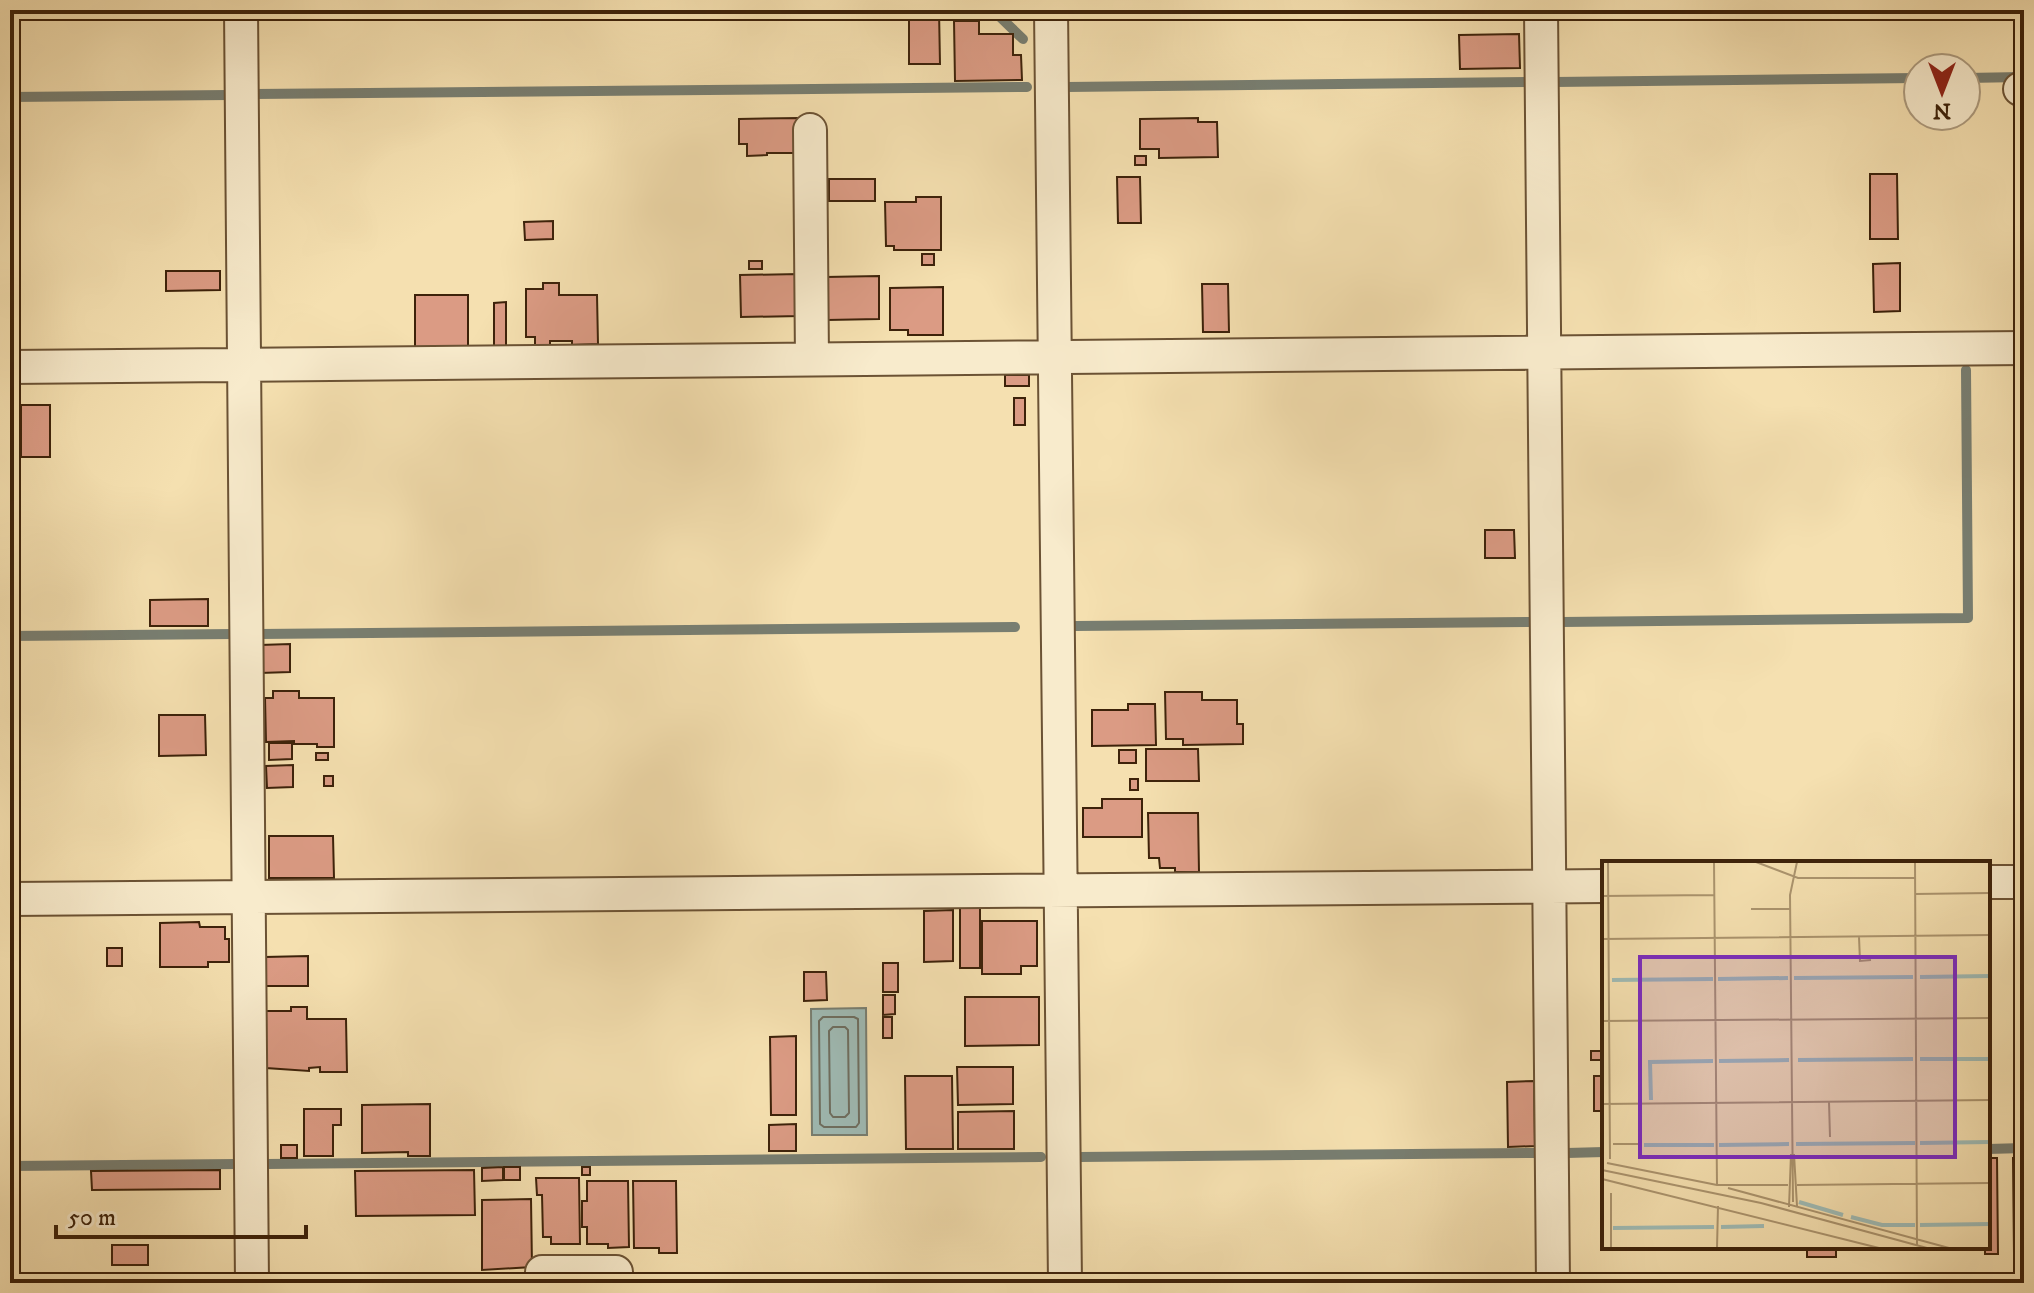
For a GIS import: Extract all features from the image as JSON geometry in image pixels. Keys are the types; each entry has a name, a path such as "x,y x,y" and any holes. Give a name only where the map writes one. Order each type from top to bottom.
{"street":[{"path":"241,10 252,1283"},
{"path":"1036,10 1051,42"},
{"path":"1051,10 1065,1283"},
{"path":"1051,42 1065,10"},
{"path":"1541,10 1553,1283"},
{"path":"810,130 812,359"},
{"path":"10,367 2024,348"},
{"path":"1990,882 2024,882"},
{"path":"10,899 1602,886"},
{"path":"542,1272 616,1272 616,1283"}],"water":[{"path":"866,1008 867,1135 812,1135 811,1009"}],"building":[{"path":"31,10 43,10 43,18 31,18"},
{"path":"909,10 939,10 940,64 909,64"},
{"path":"954,21 979,21 979,34 1013,34 1013,55 1021,55 1022,80 955,81"},
{"path":"1519,34 1520,68 1460,69 1459,35"},
{"path":"799,118 799,153 747,156 747,144 739,144 739,119"},
{"path":"1198,118 1198,122 1217,122 1218,157 1159,158 1159,149 1140,149 1140,119"},
{"path":"1135,156 1146,156 1146,165 1135,165"},
{"path":"1870,174 1897,174 1898,239 1870,239"},
{"path":"1117,177 1140,177 1141,223 1118,223"},
{"path":"829,179 875,179 875,201 829,201"},
{"path":"916,197 941,197 941,250 894,250 894,246 886,246 885,202 916,202"},
{"path":"553,221 553,239 525,240 524,222"},
{"path":"922,254 934,254 934,265 922,265"},
{"path":"749,261 762,261 762,269 749,269"},
{"path":"1900,263 1900,311 1874,312 1873,264"},
{"path":"166,271 220,271 220,290 166,291"},
{"path":"799,274 800,316 741,317 740,275"},
{"path":"879,276 879,319 827,320 826,277"},
{"path":"543,283 559,283 559,295 597,295 598,344 572,345 572,341 550,341 550,350 535,350 535,337 526,337 526,289 543,289"},
{"path":"1202,284 1228,284 1229,332 1203,332"},
{"path":"943,287 943,335 908,335 908,330 890,330 890,288"},
{"path":"415,295 468,295 468,349 415,350"},
{"path":"506,302 506,346 494,346 494,303"},
{"path":"1005,375 1029,375 1029,386 1005,386"},
{"path":"1014,398 1025,398 1025,425 1014,425"},
{"path":"21,405 50,405 50,457 21,457"},
{"path":"1485,530 1514,530 1515,558 1485,558"},
{"path":"208,599 208,626 150,626 150,600"},
{"path":"290,644 290,672 260,673 260,645"},
{"path":"273,691 299,691 299,698 334,698 334,747 294,744 294,741 266,742 265,698 273,698"},
{"path":"1165,692 1202,692 1202,700 1237,700 1237,724 1243,724 1243,744 1183,745 1183,739 1166,739"},
{"path":"1128,704 1155,704 1156,745 1092,746 1092,710 1128,710"},
{"path":"159,715 205,715 206,755 159,756"},
{"path":"269,743 292,743 292,759 269,760"},
{"path":"1146,749 1198,749 1199,781 1146,781"},
{"path":"1119,750 1136,750 1136,763 1119,763"},
{"path":"316,753 328,753 328,760 316,760"},
{"path":"293,765 293,787 267,788 266,766"},
{"path":"324,776 333,776 333,786 324,786"},
{"path":"1130,779 1138,779 1138,790 1130,790"},
{"path":"1102,799 1142,799 1142,837 1083,837 1083,808 1102,808"},
{"path":"1148,813 1198,813 1199,872 1175,872 1175,868 1160,868 1159,858 1149,858"},
{"path":"269,836 333,836 334,878 269,878"},
{"path":"960,902 980,902 980,968 960,968"},
{"path":"953,910 953,961 924,962 924,911"},
{"path":"982,921 1037,921 1037,966 1021,966 1021,974 982,974"},
{"path":"199,922 200,927 225,927 225,939 229,939 229,962 208,962 208,967 160,967 160,923"},
{"path":"107,948 122,948 122,966 107,966"},
{"path":"308,956 308,986 265,986 265,957"},
{"path":"883,963 898,963 898,992 883,992"},
{"path":"804,972 826,972 827,1000 804,1001"},
{"path":"883,995 895,995 895,1014 883,1015"},
{"path":"965,997 1039,997 1039,1045 965,1046"},
{"path":"291,1007 307,1007 307,1019 346,1019 347,1072 320,1072 320,1067 309,1068 309,1071 266,1068 265,1011 291,1011"},
{"path":"883,1017 892,1017 892,1038 883,1038"},
{"path":"796,1036 796,1115 771,1115 770,1037"},
{"path":"1591,1051 1602,1051 1602,1060 1591,1060"},
{"path":"957,1067 1013,1067 1013,1104 958,1105"},
{"path":"905,1076 952,1076 953,1149 906,1149"},
{"path":"1594,1076 1602,1076 1602,1111 1594,1111"},
{"path":"1534,1081 1535,1146 1508,1147 1507,1082"},
{"path":"430,1104 430,1156 408,1156 408,1152 362,1153 362,1105"},
{"path":"304,1109 341,1109 341,1125 333,1125 333,1156 304,1156"},
{"path":"1014,1111 1014,1149 958,1149 958,1112"},
{"path":"796,1124 796,1151 769,1151 769,1125"},
{"path":"281,1145 297,1145 297,1158 281,1158"},
{"path":"1990,1158 1997,1158 1998,1254 1985,1254 1985,1249 1990,1249"},
{"path":"2013,1158 2024,1158 2024,1253 2014,1253"},
{"path":"503,1167 503,1180 482,1181 482,1168"},
{"path":"504,1167 520,1167 520,1180 504,1180"},
{"path":"582,1167 590,1167 590,1175 582,1175"},
{"path":"220,1170 220,1189 92,1190 91,1171"},
{"path":"474,1170 475,1215 356,1216 355,1171"},
{"path":"536,1178 579,1178 580,1244 551,1244 551,1237 543,1237 542,1195 537,1195"},
{"path":"587,1181 628,1181 629,1247 608,1248 608,1244 587,1244 587,1227 582,1227 582,1201 587,1201"},
{"path":"633,1181 676,1181 677,1253 659,1253 659,1248 634,1248"},
{"path":"531,1199 532,1267 482,1270 482,1200"},
{"path":"112,1245 148,1245 148,1265 112,1265"},
{"path":"1807,1249 1836,1249 1836,1257 1807,1257"},
{"path":"496,1275 496,1283 486,1283 486,1276"}],"waterway":[{"path":"1000,10 1000,17 1023,39"},
{"path":"1982,78 2022,77"},
{"path":"1554,82 1902,78"},
{"path":"1067,87 1530,82"},
{"path":"254,94 1027,87"},
{"path":"10,97 229,95"},
{"path":"1562,622 1968,618 1966,370"},
{"path":"1075,626 1532,622"},
{"path":"259,634 1015,627"},
{"path":"10,636 234,634"},
{"path":"1990,1149 2024,1148"},
{"path":"1567,1153 1602,1152"},
{"path":"1079,1157 1536,1153"},
{"path":"266,1164 1041,1157"},
{"path":"10,1166 237,1164"}]}
